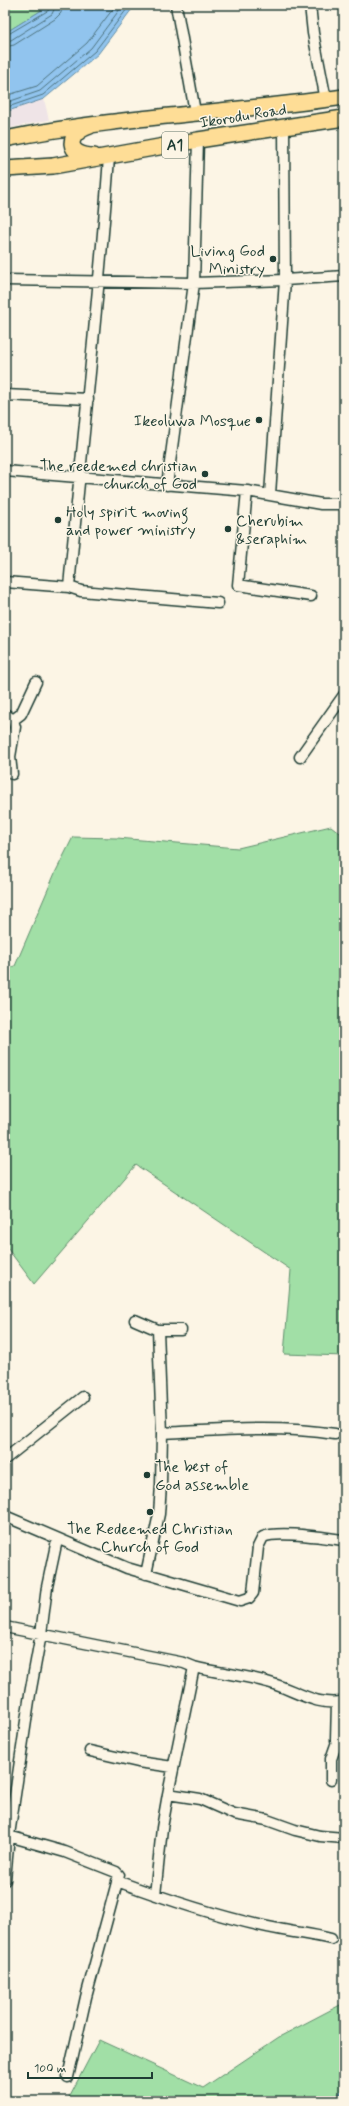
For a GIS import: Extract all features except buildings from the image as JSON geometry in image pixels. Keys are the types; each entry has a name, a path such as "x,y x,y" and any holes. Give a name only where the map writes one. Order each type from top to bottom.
{"highway":[{"name":"Ikorodu Road","path":"5,139 102,122 195,112 258,108 344,97"},
{"name":"Ikorodu Road","path":"5,169 53,166 198,140 344,118"},
{"path":"102,122 81,129 72,140 72,147 76,153 84,156 109,157"}],"street":[{"path":"176,5 195,112"},
{"path":"310,5 313,32 326,100"},
{"path":"270,494 285,280 284,126"},
{"path":"167,485 194,283 198,140"},
{"path":"69,587 79,476 100,281 109,157"},
{"path":"5,280 194,283 285,280 344,276"},
{"path":"5,395 88,399"},
{"path":"5,471 247,491 320,504 344,504"},
{"path":"247,491 238,586 311,596"},
{"path":"5,582 69,587 81,591 218,603"},
{"path":"12,774 10,756 15,727 9,717 21,714 36,682"},
{"path":"300,757 344,695"},
{"path":"135,1320 158,1330 181,1330"},
{"path":"146,1574 159,1514 162,1433 158,1330"},
{"path":"5,1459 83,1397"},
{"path":"162,1433 252,1429 305,1430 335,1434"},
{"path":"5,1516 57,1540 126,1568 234,1600 244,1600 249,1598 252,1593 258,1547 264,1537 276,1535 315,1536 344,1540"},
{"path":"5,1880 7,1835 41,1634 47,1587 57,1540"},
{"path":"5,1627 266,1681 297,1695 341,1702 336,1740 341,1743 331,1759 331,1780"},
{"path":"155,1895 162,1828 194,1667"},
{"path":"90,1751 138,1762 173,1767"},
{"path":"168,1794 200,1799 234,1814 267,1820 295,1830 320,1836 344,1838"},
{"path":"7,1835 65,1852 116,1872 119,1875 86,1997 68,2077"},
{"path":"117,1882 155,1895 254,1923 331,1939"}],"shaded area":[{"path":"44,99 49,120 5,129 5,112"}],"green space":[{"path":"5,5 50,5 5,33"},
{"path":"331,826 344,836 344,1356 284,1354 291,1270 136,1165 34,1284 5,1245 5,968 15,966 55,873 73,837 117,838 238,848"},
{"path":"344,2003 344,2101 67,2101 99,2040 203,2088 279,2037"}],"water":[{"path":"50,5 135,5 98,54 44,99 5,112 5,33"}],"waterway":[{"path":"335,2101 344,2087"}],"place":[{"name":"Living God Ministry","path":"273,259"},
{"name":"Ikeoluwa Mosque","path":"259,420"},
{"name":"The reedemed christian church of God","path":"205,474"},
{"name":"Holy spirit moving and power ministry","path":"58,520"},
{"name":"Cherubim &seraphim","path":"228,529"},
{"name":"The best of God assemble","path":"147,1475"},
{"name":"The Redeemed Christian Church of God","path":"150,1512"}]}
